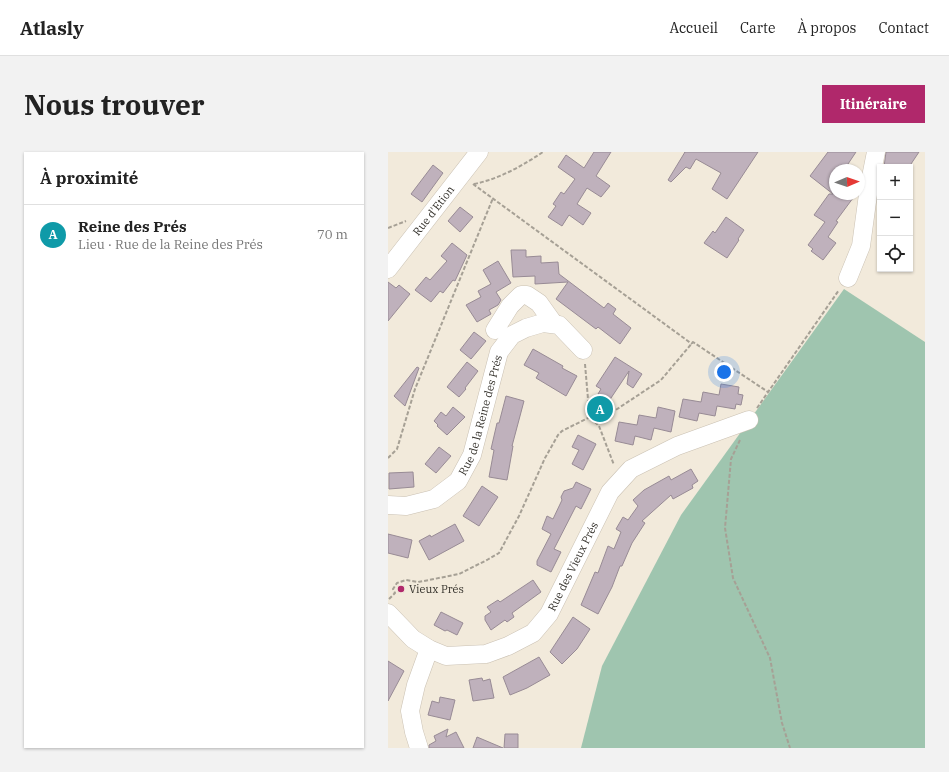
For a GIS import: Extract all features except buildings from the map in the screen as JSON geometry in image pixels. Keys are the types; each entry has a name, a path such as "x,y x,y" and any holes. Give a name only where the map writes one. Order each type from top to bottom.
{"street":[{"name":"Rue d'Etion","path":"388,269 479,152"},
{"path":"848,278 861,246 869,187 876,152"},
{"path":"495,330 510,306 521,295 527,295 539,303 554,324 560,325 583,350"},
{"name":"Rue de la Reine des Prés","path":"388,505 406,506 434,499 458,481 472,455 499,352 512,335 526,328 543,323 554,324"},
{"name":"Rue des Vieux Prés","path":"388,613 413,639 429,649 446,656 486,654 508,646 533,633 549,614 610,492 631,469 677,446 749,420"},
{"path":"419,748 410,711 416,685 429,649"}],"path":[{"path":"455,183 467,185 485,181 518,167 543,152"},
{"path":"473,184 692,344 693,342 768,392"},
{"path":"388,458 397,449 415,389 492,198"},
{"path":"790,748 782,723 770,658 733,578 725,528 731,459 749,420 848,278"},
{"path":"596,423 661,380 692,344"},
{"path":"583,350 590,416 599,426 620,481"},
{"path":"388,599 395,593 393,589 397,583 406,580 418,582 459,574 499,553 519,516 545,458 558,435 562,431 590,416"}],"green space":[{"path":"844,289 925,342 925,748 581,748 602,666 681,515"}],"place":[{"name":"Reine des Prés","path":"600,409"},
{"name":"Vieux Prés","path":"401,589"}]}
